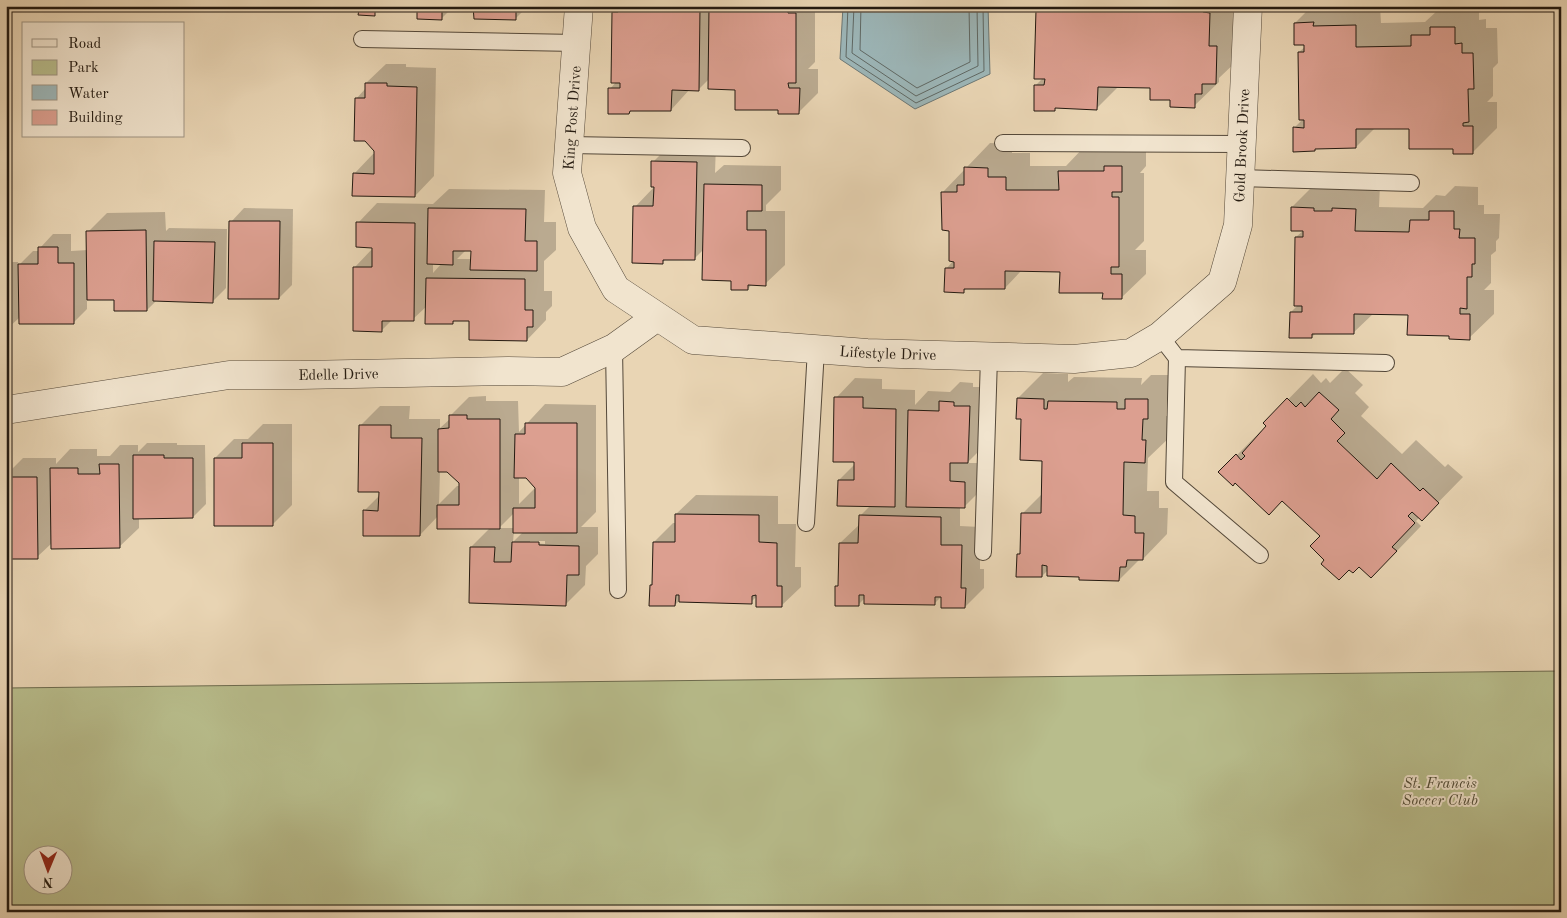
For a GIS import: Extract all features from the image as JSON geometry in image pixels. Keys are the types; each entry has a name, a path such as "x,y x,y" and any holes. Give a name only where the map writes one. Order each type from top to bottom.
{"street":[{"name":"King Post Drive","path":"579,6 567,173 582,228"},
{"name":"Gold Brook Drive","path":"1222,282 1238,225 1248,6"},
{"name":"Lifestyle Drive","path":"582,228 616,289 693,340 867,353 1074,360 1131,353 1160,336 1222,282"},
{"name":"Edelle Drive","path":"6,410 229,375 562,372 614,348 657,317"}],"lane":[{"path":"362,40 577,43"},
{"path":"1003,143 1242,144"},
{"path":"569,145 742,148"},
{"path":"1240,178 1411,184"},
{"path":"1160,336 1177,358 1174,482 1260,555"},
{"path":"614,348 618,590"},
{"path":"806,523 816,349"},
{"path":"983,552 989,357"},
{"path":"1177,358 1386,363"}],"green space":[{"name":"St. Francis Soccer Club","path":"1561,671 1561,912 6,912 6,688"}],"water":[{"path":"843,6 988,6 990,74 915,109 840,59"}],"building":[{"path":"345,6 405,6 405,8 375,7 375,16 358,15 359,10 345,9"},
{"path":"417,6 442,6 442,20 417,19"},
{"path":"473,6 531,6 531,9 516,9 516,20 474,19"},
{"path":"609,6 700,8 699,91 672,90 671,111 630,111 629,114 608,114 608,88 620,88 620,83 611,83 612,12 618,12 618,8 609,8"},
{"path":"800,6 800,9 788,8 788,13 796,13 796,83 788,83 789,88 800,88 799,114 778,114 778,110 735,110 735,90 708,89 709,7"},
{"path":"1046,6 1213,6 1203,7 1203,12 1210,13 1209,46 1217,46 1216,84 1202,84 1202,94 1195,94 1195,108 1170,107 1170,100 1150,100 1150,88 1098,87 1097,110 1055,108 1055,111 1034,111 1034,85 1044,85 1045,79 1034,79 1036,10 1046,11"},
{"path":"1314,22 1313,26 1356,25 1356,47 1411,46 1411,35 1430,35 1430,27 1455,27 1455,44 1462,43 1462,53 1473,53 1474,89 1468,89 1469,122 1463,123 1463,126 1473,126 1473,154 1453,154 1453,149 1409,149 1409,129 1356,129 1356,148 1315,149 1315,151 1293,152 1293,127 1304,128 1304,120 1299,120 1298,52 1304,52 1304,45 1294,45 1294,23"},
{"path":"365,83 387,83 387,86 417,87 415,197 352,196 353,173 374,174 374,151 365,141 354,141 355,98 365,98"},
{"path":"651,161 697,162 695,260 663,260 663,264 632,263 633,206 653,206 654,187 651,187"},
{"path":"1104,166 1122,166 1122,192 1112,192 1112,197 1119,197 1119,267 1111,267 1111,274 1122,274 1122,299 1102,299 1103,293 1059,293 1060,272 1005,271 1005,289 964,289 964,293 944,292 945,268 954,268 954,262 949,261 949,231 942,230 941,192 957,192 957,185 964,185 964,167 988,168 988,177 1006,177 1006,190 1059,190 1058,171 1104,171"},
{"path":"704,184 762,185 762,211 747,211 747,230 766,230 766,286 748,285 748,290 731,290 731,281 702,280"},
{"path":"1291,207 1314,208 1314,211 1332,211 1332,208 1356,209 1355,231 1409,232 1410,220 1429,220 1429,211 1454,211 1454,229 1460,229 1459,238 1475,238 1475,264 1472,264 1472,277 1467,277 1467,309 1460,308 1460,314 1470,314 1470,340 1449,339 1449,336 1407,335 1408,315 1354,314 1354,334 1312,334 1312,338 1289,338 1290,312 1302,312 1302,306 1294,306 1295,237 1303,237 1303,231 1291,231"},
{"path":"428,208 526,209 525,241 537,241 537,271 470,270 471,251 453,251 453,265 427,264"},
{"path":"229,221 280,221 279,299 228,299"},
{"path":"356,222 415,223 414,321 382,321 382,332 353,331 353,267 372,267 372,248 356,247"},
{"path":"146,230 147,311 114,311 114,300 87,300 86,231"},
{"path":"154,241 215,242 213,303 153,301"},
{"path":"38,247 58,247 58,263 74,263 74,324 19,324 18,264 38,264"},
{"path":"426,278 525,279 525,310 533,310 533,327 527,327 527,341 469,340 469,321 453,321 453,324 425,324"},
{"path":"1319,392 1339,410 1331,419 1345,433 1337,441 1377,479 1391,463 1420,491 1423,488 1439,503 1422,521 1412,512 1408,516 1415,523 1392,547 1397,551 1371,578 1359,567 1353,573 1349,570 1339,580 1321,564 1324,560 1310,546 1320,536 1282,501 1269,515 1235,483 1233,486 1218,472 1236,454 1241,460 1245,456 1242,453 1266,426 1263,423 1287,398 1296,407 1301,402 1305,407"},
{"path":"834,397 863,397 863,408 896,409 895,507 837,506 838,480 854,480 854,462 833,462"},
{"path":"1017,398 1044,399 1044,409 1047,409 1048,401 1117,402 1117,409 1125,409 1125,399 1148,399 1148,419 1143,419 1142,440 1146,440 1145,463 1124,462 1123,515 1135,516 1135,533 1144,533 1143,560 1127,560 1126,567 1120,567 1119,581 1079,580 1079,577 1047,576 1047,566 1042,565 1042,577 1016,577 1017,554 1020,554 1021,513 1041,513 1042,461 1020,460 1021,419 1016,419"},
{"path":"939,401 954,402 954,406 970,406 968,463 950,463 950,481 965,482 965,508 906,507 908,410 939,411"},
{"path":"449,415 467,415 467,419 500,419 500,529 437,529 437,505 459,505 459,483 447,472 438,472 438,429 449,428"},
{"path":"525,423 577,423 577,533 513,533 513,508 535,508 535,488 526,478 514,478 515,434 525,434"},
{"path":"359,425 391,425 391,438 422,438 420,536 363,536 363,510 378,511 379,492 358,492"},
{"path":"242,443 273,443 273,526 214,526 214,458 242,458"},
{"path":"133,455 164,455 164,458 193,458 193,518 133,519"},
{"path":"99,464 119,464 120,548 51,549 50,468 78,468 78,474 100,474"},
{"path":"6,477 37,477 38,559 6,559"},
{"path":"675,514 759,515 759,542 777,543 777,586 782,586 782,607 756,607 756,595 752,596 752,604 679,602 679,595 676,595 675,606 649,606 650,585 652,585 653,542 675,542"},
{"path":"859,515 941,517 941,545 962,545 961,588 966,588 965,608 941,608 941,597 935,597 935,605 864,604 864,595 859,595 859,606 835,606 835,586 838,586 839,543 858,543"},
{"path":"512,542 539,542 539,545 579,546 579,575 567,575 566,606 469,603 470,547 495,547 494,562 511,562"}]}
